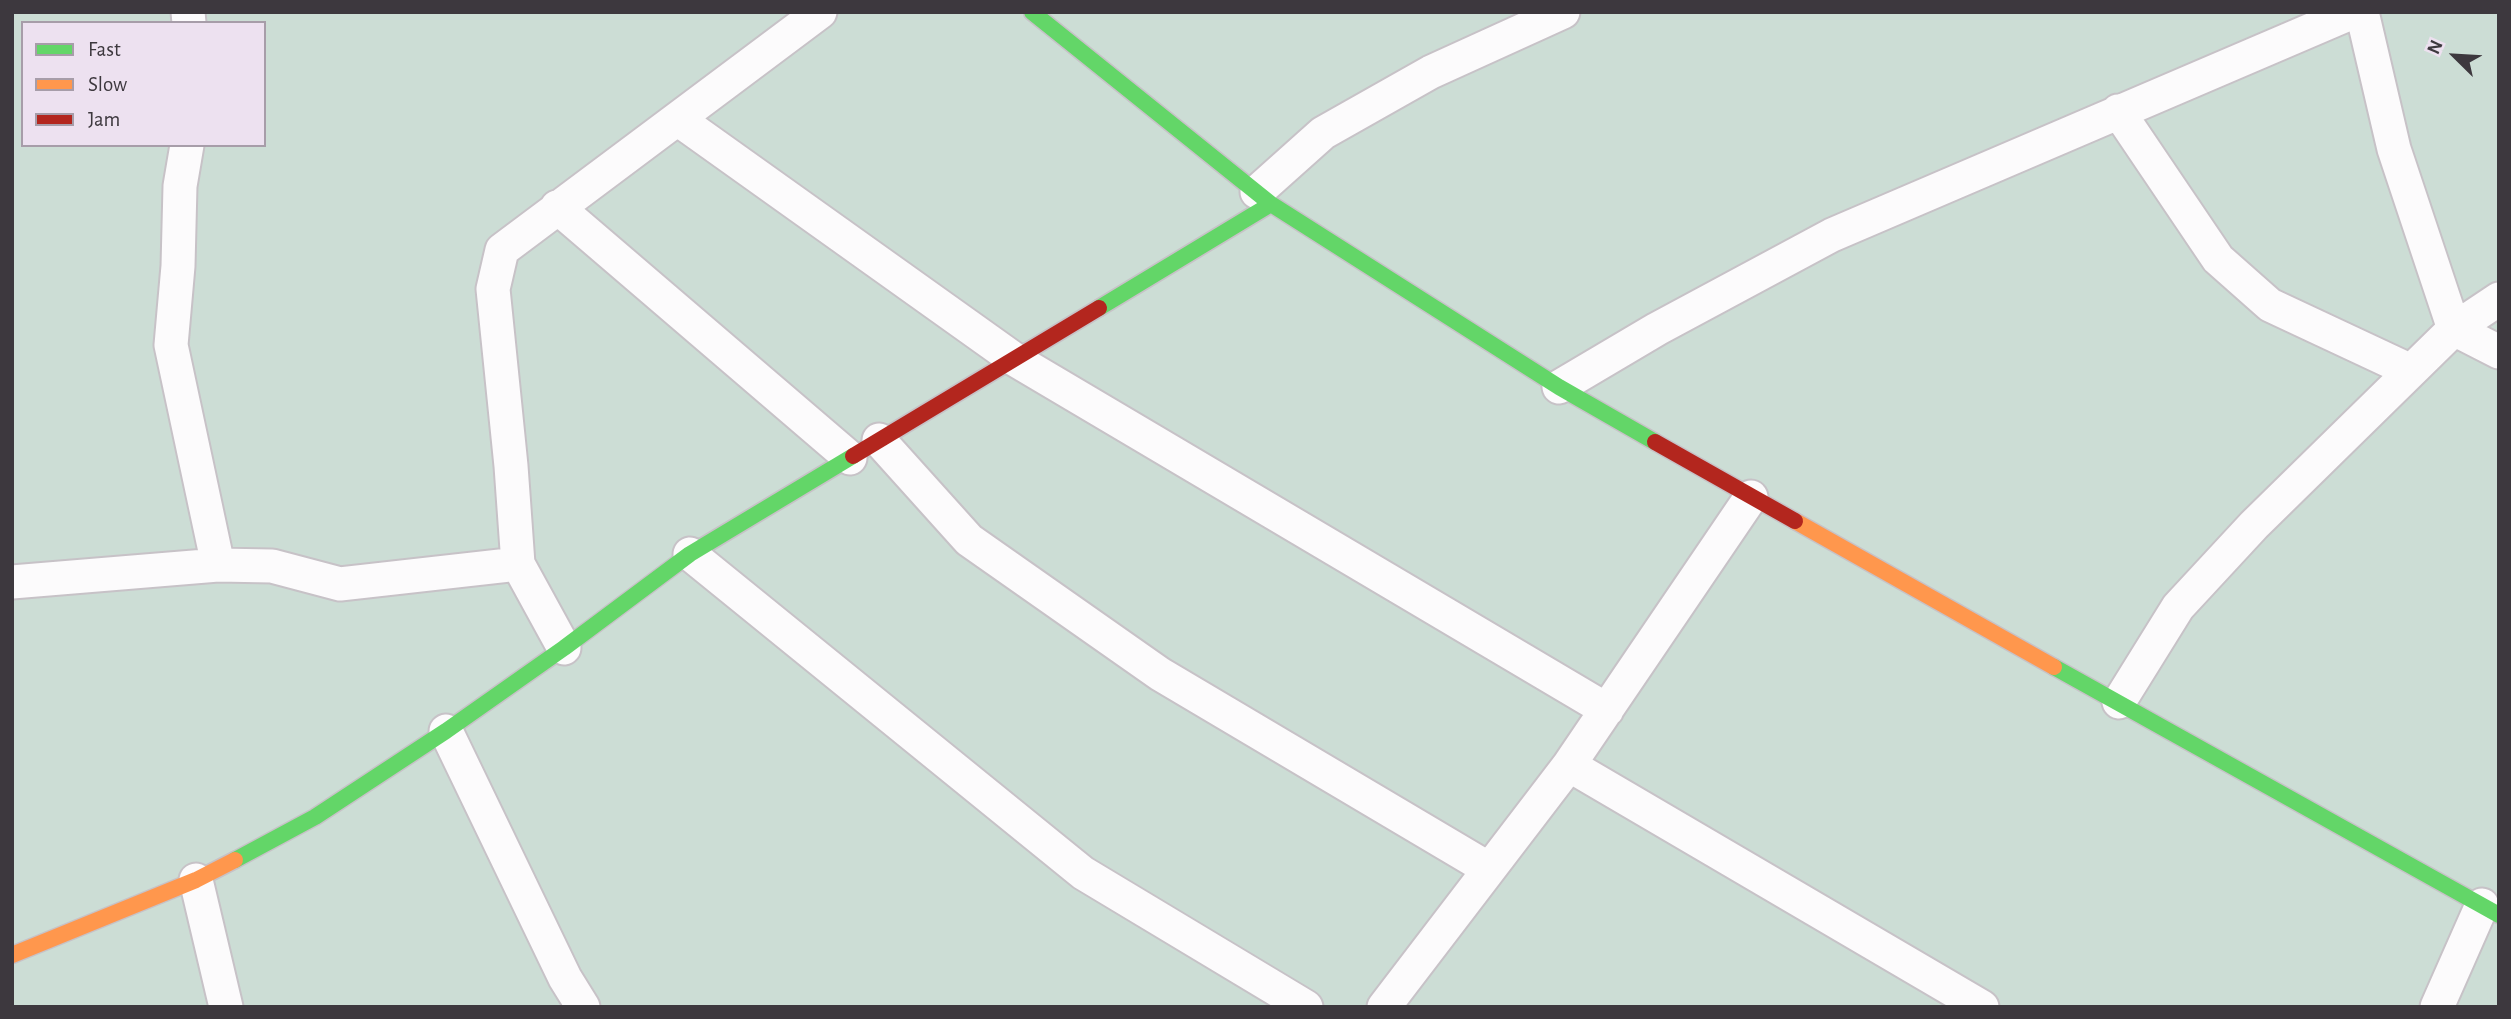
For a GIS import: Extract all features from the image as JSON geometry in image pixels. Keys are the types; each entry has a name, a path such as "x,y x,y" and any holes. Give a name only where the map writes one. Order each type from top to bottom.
{"main road":[{"path":"1032,12 1264,198 1559,387 2490,910"},
{"path":"12,955 196,880 315,817 446,731 564,648 690,554 1014,359 1264,198"}],"street":[{"path":"564,648 518,564 493,289 502,250 820,12"},
{"path":"1264,198 1323,133 1431,72 1563,12"},
{"path":"1559,387 1657,329 1832,235 2353,12"},
{"path":"2362,12 2394,149 2454,329 2499,352"},
{"path":"2118,111 2218,259 2270,305 2412,370"},
{"path":"679,120 1014,359 1607,710"},
{"path":"187,147 180,186 178,266 171,345 218,565"},
{"path":"557,207 850,458"},
{"path":"2119,702 2178,607 2254,525 2454,329 2499,299"},
{"path":"879,440 969,540 1014,572 1160,674 1489,869"},
{"path":"1384,1007 1569,765 1751,497"},
{"path":"690,554 1083,873 1306,1007"},
{"path":"12,582 218,565 272,566 340,584 518,564"},
{"path":"446,731 565,978 583,1007"},
{"path":"1569,765 1982,1007"},
{"path":"196,880 226,1007"},
{"path":"2437,1007 2490,910"}],"shaded area":[{"path":"12,12 2499,12 2499,1007 12,1007"}],"traffic: fast":[{"path":"1032,12 1271,204 1559,387 1655,442"},
{"path":"1099,308 1271,204"},
{"path":"235,860 315,817 446,731 564,648 690,554 853,456"},
{"path":"2054,667 2499,915"}],"traffic: slow":[{"path":"1795,521 2054,667"},
{"path":"12,955 196,880 235,860"}],"traffic: jam":[{"path":"853,456 1099,308"},
{"path":"1655,442 1795,521"}]}
